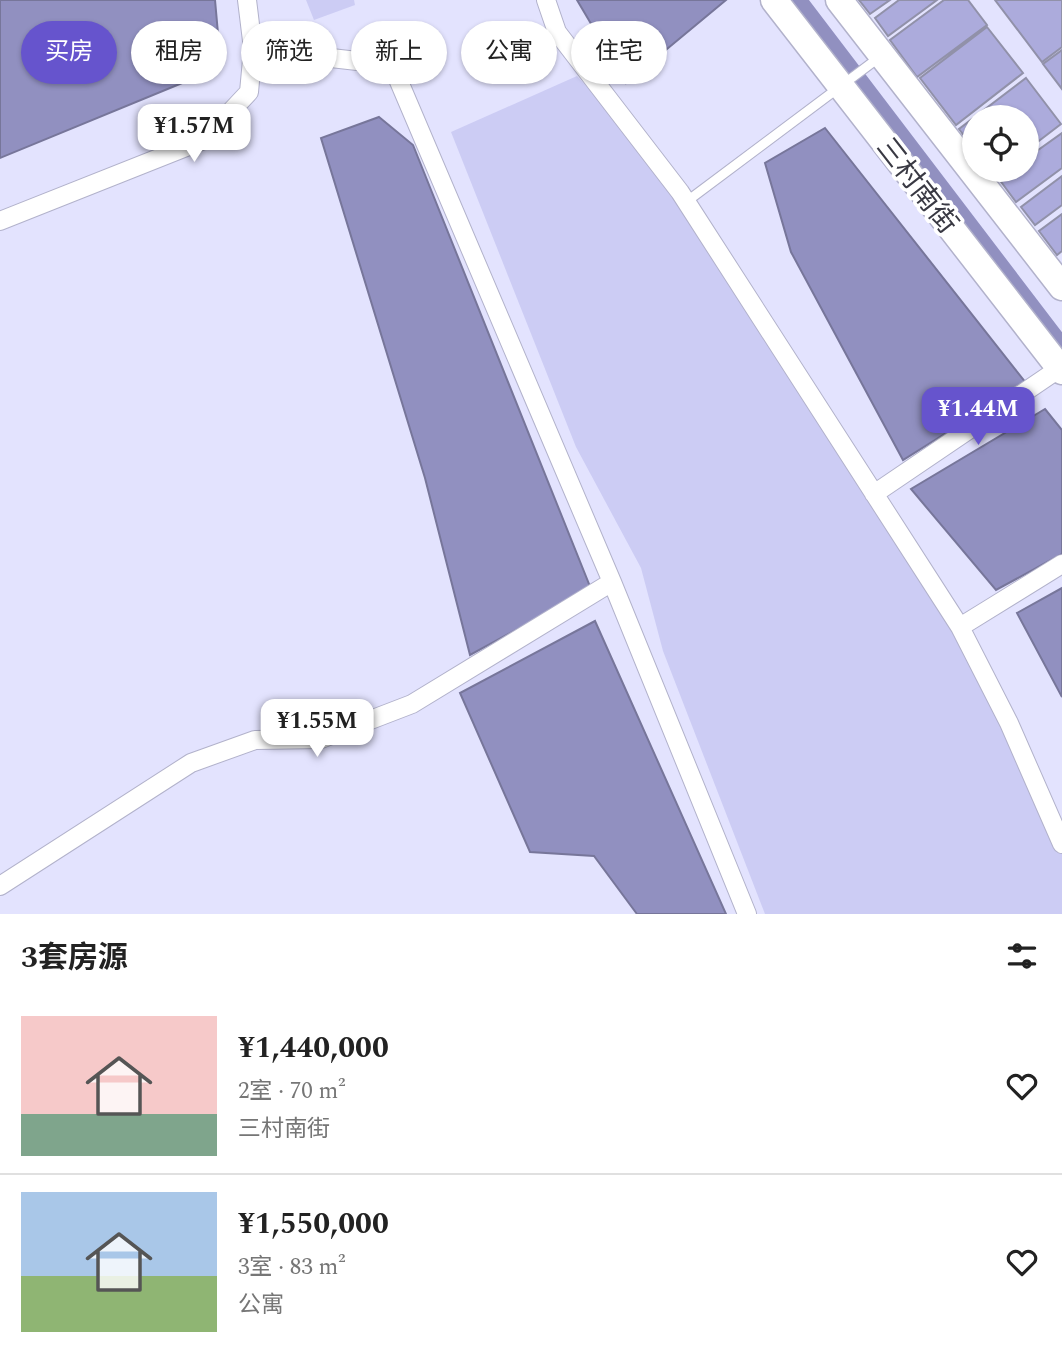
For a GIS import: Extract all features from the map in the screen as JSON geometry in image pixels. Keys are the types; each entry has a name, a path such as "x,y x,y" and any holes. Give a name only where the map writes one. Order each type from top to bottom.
{"street":[{"path":"247,0 250,21"},
{"path":"546,0 557,32 686,201 960,627 1009,723 1062,844"},
{"name":"三村南街","path":"774,0 850,79 1061,369"},
{"name":"三村南街","path":"839,0 1062,287"},
{"path":"337,59 391,65 612,582 747,914"},
{"path":"0,221 204,140 249,92 250,84"},
{"path":"874,494 1061,369"},
{"path":"960,627 1062,564"},
{"path":"0,886 191,763 255,740 321,739 412,704 612,582"}],"lane":[{"path":"686,201 882,55"}],"shaded area":[{"path":"0,0 215,0 217,21 131,21 131,84 180,84 0,158"},
{"path":"306,0 354,0 355,5 314,20"},
{"path":"577,0 726,0 667,49 667,21 589,21"},
{"path":"571,79 571,84 584,84 703,213 891,507 1062,832 1062,914 765,914 663,651 641,568 576,447 451,132"},
{"path":"379,117 413,145 591,589 470,655 425,478 321,138"},
{"path":"825,128 1026,383 903,460 791,252 765,163"},
{"path":"1045,409 1062,430 1062,554 996,590 911,489"},
{"path":"1062,588 1062,697 1017,613"},
{"path":"595,621 726,914 637,914 594,856 530,852 460,693"}],"building":[{"path":"859,0 890,0 870,14"},
{"path":"899,0 937,0 888,36 875,18"},
{"path":"944,0 968,0 987,25 917,77 890,40"},
{"path":"995,0 1062,0 1062,47 1042,62"},
{"path":"987,27 1023,73 982,105 962,105 962,120 956,125 920,78"},
{"path":"1062,50 1062,89 1043,64"},
{"path":"1026,78 1061,124 1039,141 1039,105 991,105"},
{"path":"1062,133 1062,168 1016,202 1001,182 1039,182 1039,149"},
{"path":"1062,176 1062,205 1035,225 1021,207"},
{"path":"1062,214 1062,251 1057,255 1039,231"}],"waterway":[{"path":"797,0 1062,348"}]}
